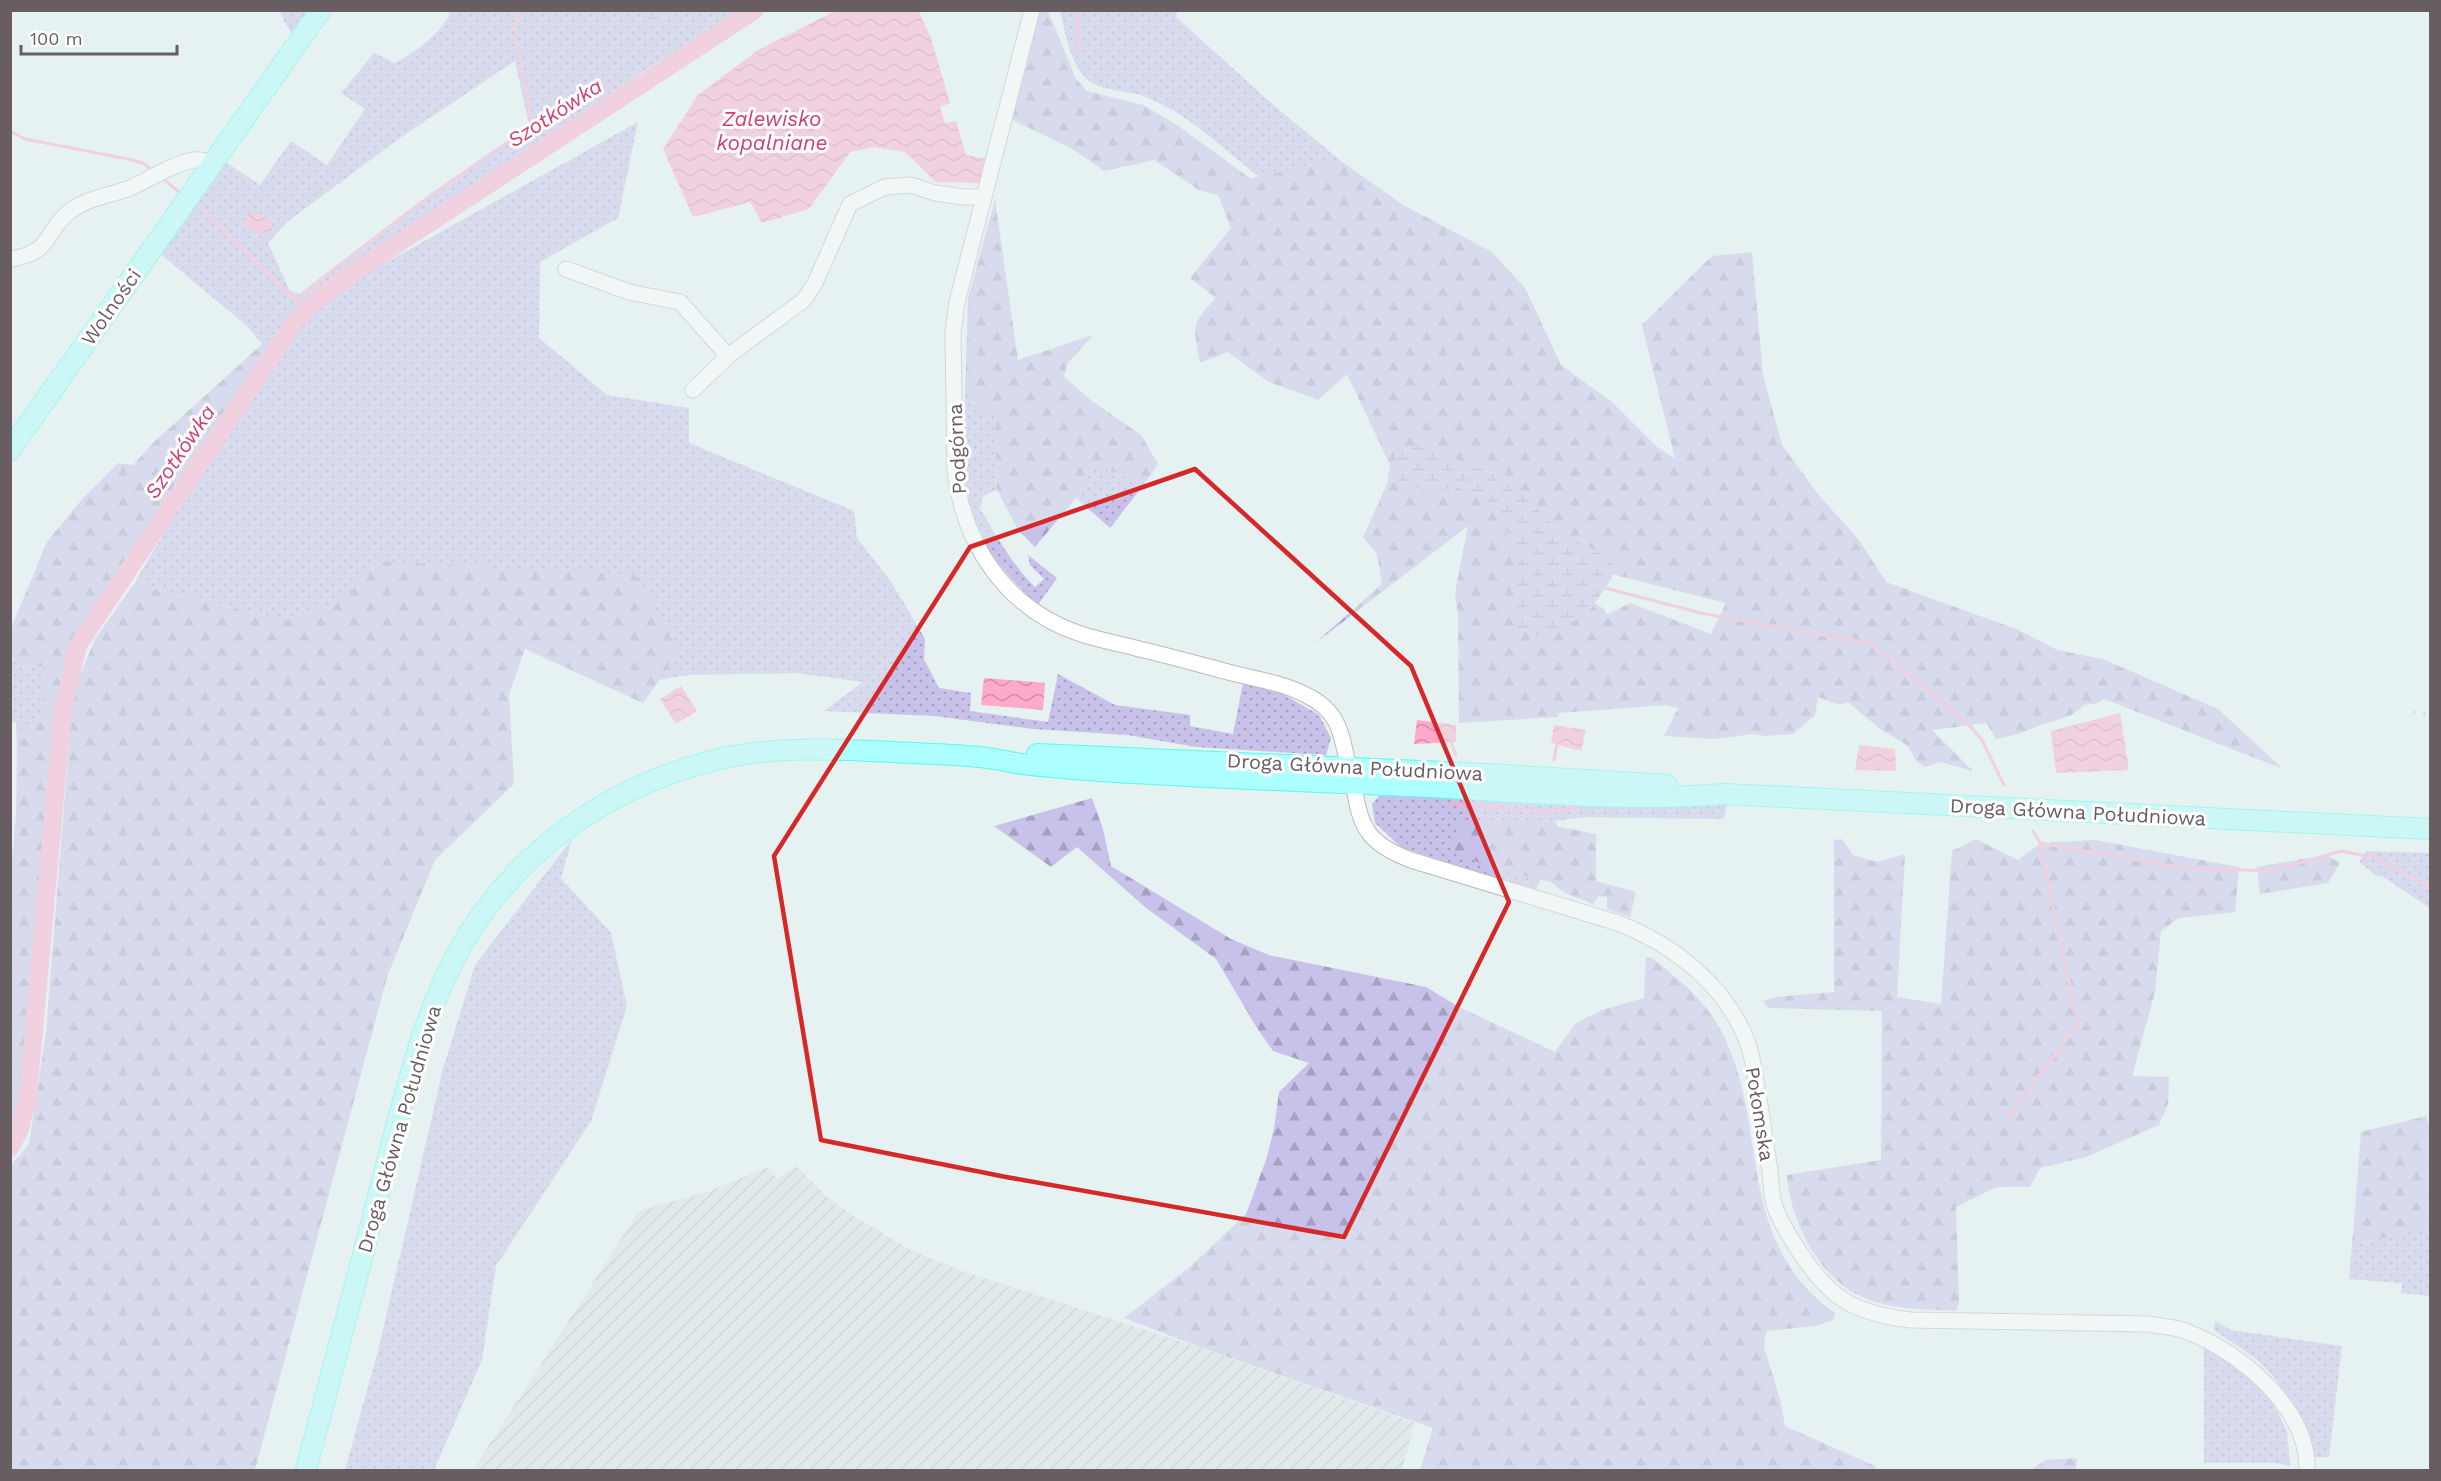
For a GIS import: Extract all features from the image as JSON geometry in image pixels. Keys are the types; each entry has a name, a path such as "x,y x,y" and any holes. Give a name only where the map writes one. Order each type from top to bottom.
{"main road":[{"name":"Wolności","path":"10,450 204,161 321,10"},
{"name":"Droga Główna Południowa","path":"306,1470 403,1103 426,1026 442,984 466,939 496,896 517,872 555,838 610,800 649,781 715,760 771,752 813,750 984,757 1019,753 1076,754 1351,775 1627,781 1686,787 1725,794 2430,829"}],"street":[{"name":"Podgórna","path":"1032,10 957,302 953,333 955,472 963,515 982,557 1016,599 1056,623 1077,633 1234,673"},
{"path":"10,259 28,256 40,249 59,223 75,208 158,174 204,161"},
{"path":"693,390 728,356 804,300 815,283 850,204 885,188 910,185 934,193 984,197"},
{"path":"566,269 629,292 680,302 728,356"},
{"name":"Połomska","path":"1234,673 1299,691 1325,707 1335,719 1342,734 1362,824 1386,848 1411,860 1592,914 1645,934 1683,958 1715,990 1748,1045 1760,1103 1774,1206 1790,1237 1815,1276 1836,1296 1859,1309 1885,1317 1910,1320 2101,1322 2148,1324 2184,1330 2217,1345 2252,1368 2285,1404 2301,1439 2307,1470"}],"highlighted area":[{"path":"1195,469 1411,666 1509,902 1344,1237 1006,1177 821,1140 774,856 970,547"}],"shaded area":[{"path":"796,1166 825,1195 858,1219 911,1250 959,1270 1192,1345 1415,1423 1402,1470 473,1470 639,1211 713,1190 767,1167 777,1179"}],"green space":[{"path":"280,11 312,11 294,36"},
{"path":"450,11 743,11 644,71 500,172 312,298 272,347 262,344 247,326 158,252 224,161 260,185 291,141 327,165 365,109 341,93 374,53 395,63 428,41 443,26","holes":["515,61 529,125 403,214 300,294 290,291 268,243 287,222 400,138"]},
{"path":"643,11 679,11 655,29"},
{"path":"1037,11 1048,11 1076,79 1087,91 1143,105 1177,125 1251,179 1341,161 1403,205 1492,252 1525,288 1561,365 1613,403 1657,447 1675,459 1642,325 1712,256 1752,252 1763,375 1782,445 1817,493 1859,540 1886,582 2019,630 2057,650 2103,659 2218,709 2283,769 2104,699 2095,704 2084,705 2070,716 2019,734 1996,739 1987,723 1932,730 1973,771 1941,762 1925,767 1917,762 1908,746 1879,728 1848,702 1840,705 1818,697 1815,715 1793,734 1765,736 1752,734 1716,739 1664,736 1678,708 1666,705 1558,713 1558,717 1459,723 1458,615 1455,593 1468,526 1314,644 1382,584 1377,554 1363,537 1387,484 1390,465 1347,374 1318,400 1269,382 1228,352 1200,363 1195,334 1197,321 1216,298 1190,278 1231,228 1218,195 1199,190 1154,160 1104,171 1074,150 1011,119","holes":["1603,572 1726,603 1711,634 1630,603 1607,615 1604,609 1592,601"]},
{"path":"1060,11 1177,11 1176,17 1271,103 1341,161 1258,176 1205,132 1161,104 1138,94 1104,88 1089,81 1074,61"},
{"path":"638,122 618,218 540,262 539,338 607,395 689,408 689,443 854,511 857,538 892,583 925,639 924,659 939,688 971,693 970,711 1048,722 1058,674 1115,705 1190,715 1190,726 1233,734 1243,683 1283,694 1319,715 1331,738 1326,755 1196,747 1128,735 1034,729 934,716 824,711 863,682 796,673 688,675 659,680 680,651 380,561 340,602 286,621 134,584 181,504 280,350 309,315 342,287"},
{"path":"995,200 1018,360 1093,335 1067,364 1064,377 1092,401 1141,435 1158,464 1145,483 1109,470 1091,470 1076,498 1035,547 1018,530 997,490 995,416 965,397 968,298"},
{"path":"262,344 272,347 73,639 58,707 20,1119 11,1138 10,883 16,816 17,746 42,713 44,666 24,669 11,656 11,628 47,542 83,498 118,463 133,465 153,443"},
{"path":"965,397 995,416 997,490 983,496 980,508 998,539 1035,587 1044,579 1030,565 1028,555 1057,578 1038,605 996,561 972,521 964,480"},
{"path":"1419,446 1483,469 1508,482 1565,535 1612,559 1612,578 1590,610 1558,632 1537,637 1516,629 1519,569 1501,521 1478,493 1457,488 1433,492 1396,482 1394,447"},
{"path":"1091,470 1109,470 1145,483 1110,528 1076,498"},
{"path":"380,561 635,575 680,651 643,703 525,649 509,694 514,784 435,860 387,977 255,1470 11,1470 11,1165 29,1144 46,1032 73,693 95,639 134,584 286,621 340,602"},
{"path":"10,656 24,669 44,666 42,713 17,746 16,722 11,722"},
{"path":"1382,792 1727,805 1723,819 1583,817 1555,821 1560,834 1536,890 1402,848 1375,823 1372,804"},
{"path":"1092,798 1103,829 1111,866 1231,939 1269,955 1426,987 1459,1007 1555,1052 1576,1023 1602,1010 1644,998 1646,957 1652,958 1680,981 1713,1017 1735,1063 1745,1101 1758,1178 1767,1215 1780,1251 1802,1284 1835,1313 1833,1320 1815,1326 1766,1331 1764,1347 1780,1399 1785,1426 1875,1466 1876,1470 1420,1470 1433,1428 1205,1349 1124,1318 1191,1266 1246,1214 1266,1160 1274,1129 1279,1092 1309,1063 1273,1051 1216,959 1145,907 1077,847 1051,867 994,826"},
{"path":"1460,821 1540,823 1596,834 1596,881 1636,892 1630,917 1607,909 1607,897 1599,896 1593,904 1565,893 1551,882 1489,868 1450,848"},
{"path":"572,839 561,878 611,933 627,1006 591,1121 496,1266 482,1360 434,1470 345,1470 379,1347 443,1069 475,965"},
{"path":"1842,839 1853,855 1877,862 1905,854 1897,997 1941,1004 1952,851 1976,839 2018,860 2041,843 2095,840 2239,867 2235,912 2179,918 2161,931 2155,992 2132,1076 2169,1077 2168,1104 2159,1125 2086,1157 2040,1168 2030,1187 1997,1187 1956,1207 1959,1303 1956,1311 1883,1304 1871,1301 1845,1287 1819,1261 1809,1245 1800,1228 1789,1192 1787,1175 1881,1160 1882,1011 1768,1008 1763,1001 1776,997 1834,992 1834,840"},
{"path":"2367,851 2430,853 2430,908 2382,876 2377,876 2359,862"},
{"path":"2326,855 2340,863 2328,883 2260,894 2257,867"},
{"path":"2426,1116 2430,1128 2430,1232 2423,1229 2352,1245 2361,1132"},
{"path":"2423,1229 2430,1232 2430,1296 2401,1293 2402,1283 2349,1279 2352,1245"},
{"path":"2215,1321 2231,1330 2342,1346 2329,1457 2314,1457 2292,1404 2276,1381 2257,1360 2214,1330"},
{"path":"2204,1346 2229,1360 2267,1392 2287,1431 2290,1466 2275,1463 2204,1463"},
{"path":"2077,1458 2076,1470 2031,1470 2045,1460"}],"water":[{"name":"Zalewisko kopalniane","path":"918,10 931,38 950,103 940,107 945,123 956,121 966,155 986,159 980,183 936,182 905,152 874,147 850,152 809,209 762,223 750,202 693,217 663,149 698,95 758,50 835,11"},
{"path":"251,211 267,217 273,226 271,231 257,234 243,223"},
{"path":"984,678 1045,683 1043,710 981,705"},
{"path":"681,686 697,711 676,724 660,699"},
{"path":"2120,713 2129,770 2056,773 2051,731"},
{"path":"1417,720 1456,725 1456,742 1414,744"},
{"path":"1554,725 1586,730 1581,751 1551,743"},
{"path":"1859,745 1895,749 1896,771 1855,770"}],"waterway":[{"path":"295,299 431,195 532,126 515,29 521,10"},
{"name":"Szotkówka","path":"10,1148 20,1129 28,1096 63,708 78,645 294,323 312,304 341,281 755,10"},
{"path":"1077,10 1079,52"},
{"path":"10,131 25,139 143,163 154,171"},
{"path":"161,177 179,192"},
{"path":"197,205 306,310"},
{"path":"1605,588 1705,614 1869,643 1962,717 1982,740 2004,785"},
{"path":"1451,743 1456,755"},
{"path":"1554,760 1557,744"},
{"path":"1451,804 1551,812 1580,806"},
{"path":"2009,1116 2078,1024 2040,843 2033,831"},
{"path":"2040,843 2183,868 2271,871 2341,851 2375,858 2430,887"}],"railway":[{"path":"2414,712 2430,715"}]}
